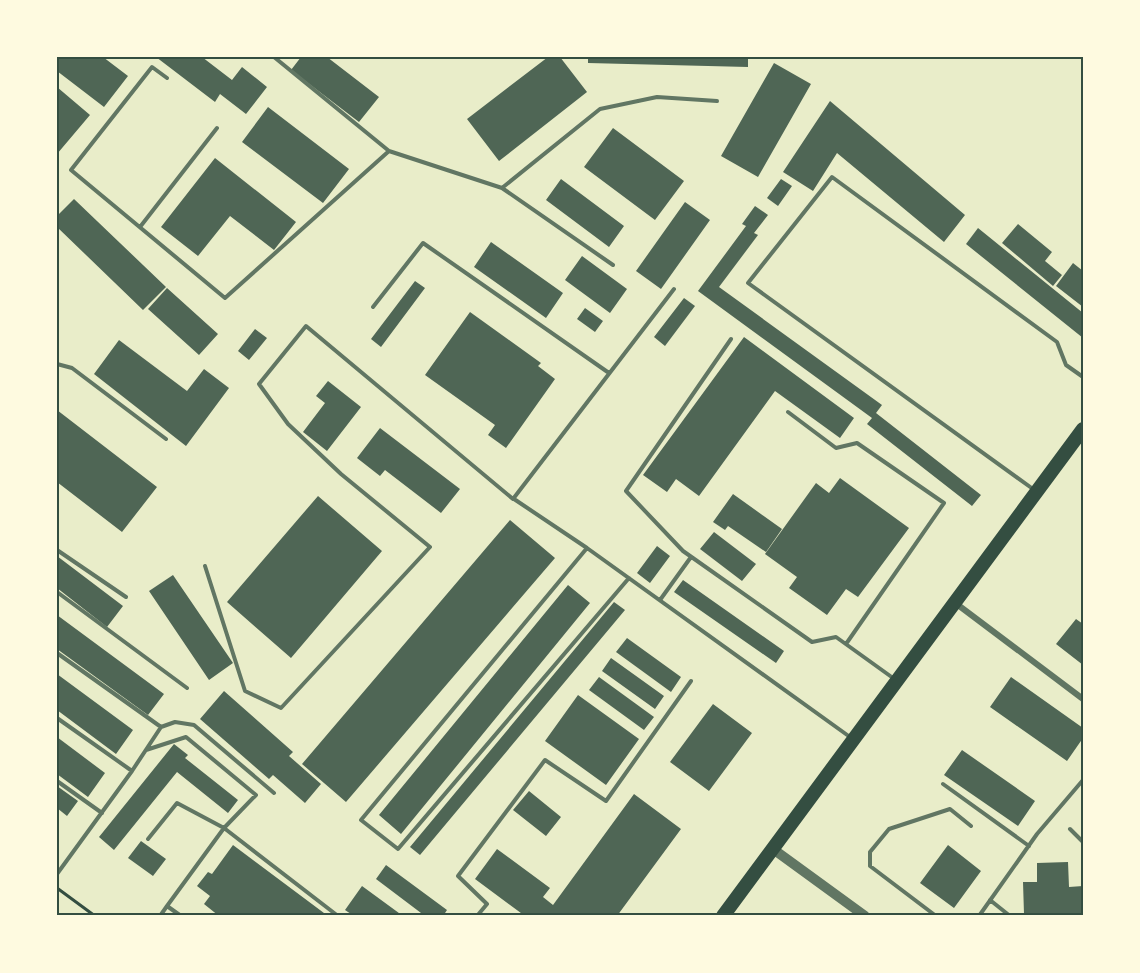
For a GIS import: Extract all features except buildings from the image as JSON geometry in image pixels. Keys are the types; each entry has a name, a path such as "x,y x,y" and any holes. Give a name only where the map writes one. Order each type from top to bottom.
{"highway":[{"path":"723,916 1083,429"}],"street":[{"path":"954,602 1083,699"},
{"path":"773,849 865,916"}],"lane":[{"path":"274,57 389,151 502,188 613,265"},
{"path":"167,78 152,67 71,170 225,298 389,151"},
{"path":"502,188 600,109 657,97 717,101"},
{"path":"140,227 217,128"},
{"path":"1036,492 748,283 832,177 1058,342 1066,365 1083,377"},
{"path":"374,307 423,243 609,373"},
{"path":"513,499 674,290"},
{"path":"205,566 245,691 281,708 430,547 333,467 288,424 259,384 306,326 513,499 587,548 853,740"},
{"path":"731,339 626,491 683,551 812,642 836,637 896,680"},
{"path":"57,364 72,368 166,439"},
{"path":"788,412 836,448 857,443 944,503 846,644"},
{"path":"587,548 361,820 398,849 629,578"},
{"path":"57,550 126,597"},
{"path":"660,600 691,557"},
{"path":"57,592 187,688"},
{"path":"57,653 161,728"},
{"path":"477,916 487,904 458,876 545,760 606,801 692,681"},
{"path":"57,718 132,771"},
{"path":"57,874 161,728 175,722 194,725 274,793"},
{"path":"146,750 186,737 256,795 224,828 160,916"},
{"path":"979,916 1029,846 1083,780"},
{"path":"57,781 102,813"},
{"path":"943,784 1029,846"},
{"path":"148,839 177,803 224,828 338,916"},
{"path":"936,916 870,866 870,852 888,829 950,809 971,826"},
{"path":"1070,830 1083,842"},
{"path":"990,900 1010,916"},
{"path":"167,906 181,916"}],"path":[{"path":"57,888 94,916"}]}
